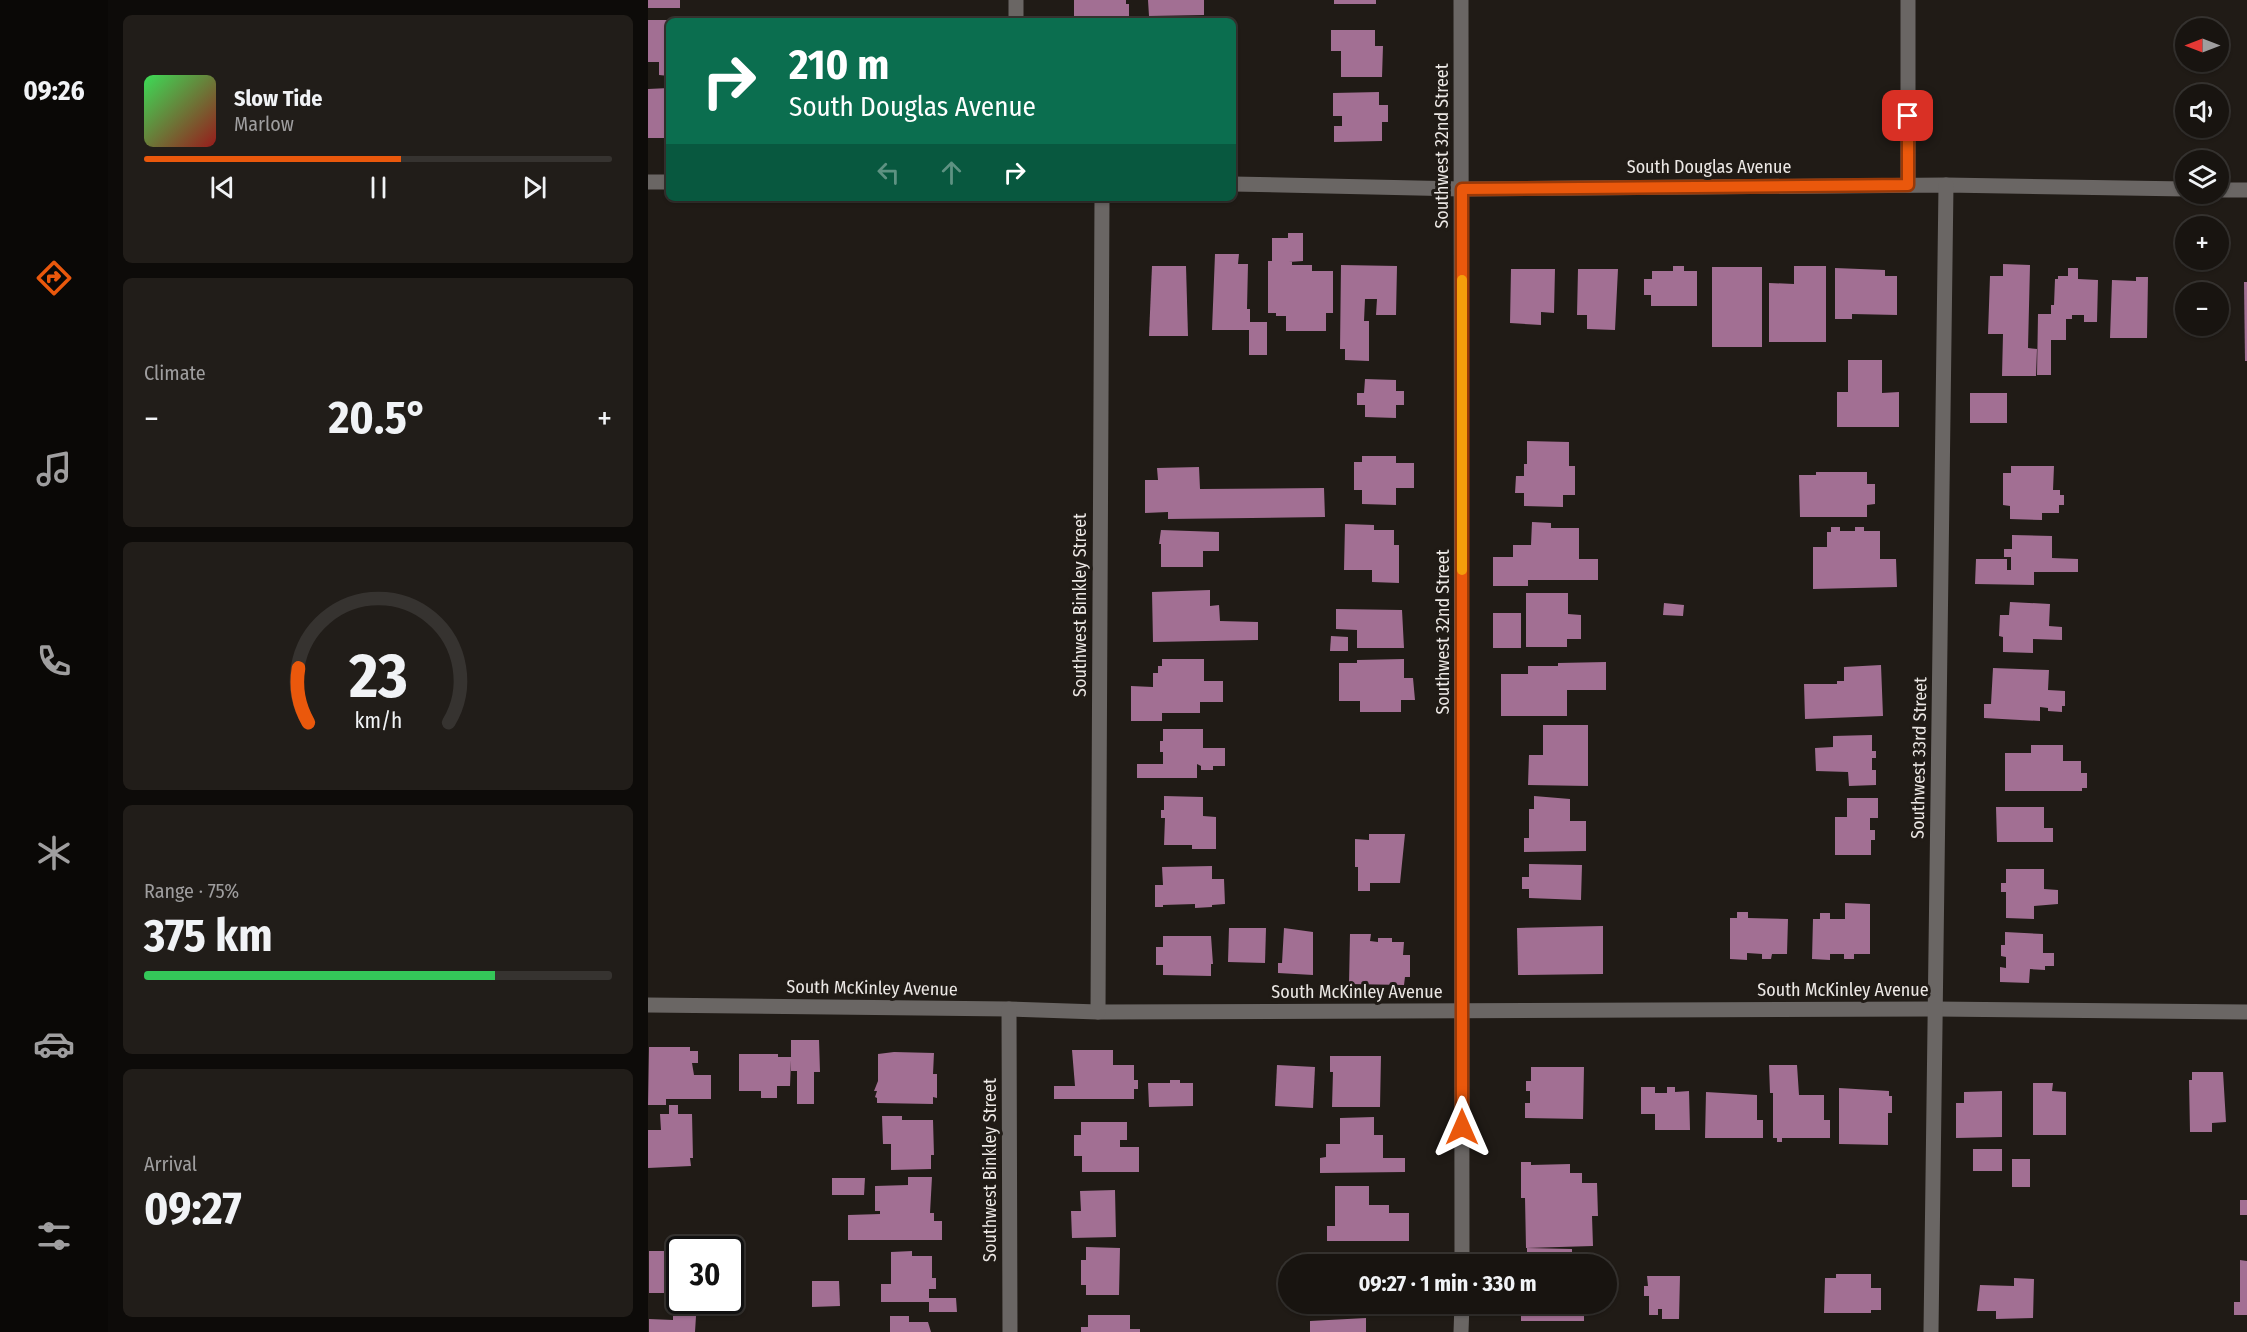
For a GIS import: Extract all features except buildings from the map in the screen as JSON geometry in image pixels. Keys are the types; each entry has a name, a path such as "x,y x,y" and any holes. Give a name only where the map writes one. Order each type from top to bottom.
{"street":[{"path":"1016,0 1016,18"},
{"name":"Southwest 32nd Street","path":"1461,0 1462,1254"},
{"path":"1908,0 1908,185"},
{"path":"648,182 666,182"},
{"name":"South Douglas Avenue","path":"1236,184 1462,189 1908,185 2175,189"},
{"name":"Southwest 33rd Street","path":"1930,1332 1946,185"},
{"path":"2229,190 2247,190"},
{"name":"Southwest Binkley Street","path":"1098,1012 1102,201"},
{"name":"South McKinley Avenue","path":"648,1005 1098,1012 1935,1009 2247,1012"},
{"name":"Southwest Binkley Street","path":"1009,1009 1010,1332"},
{"path":"1461,1332 1462,1314"}],"slow traffic":[{"path":"1462,280 1462,570"}],"route":[{"path":"1462,1127 1462,189 1908,185 1908,116"}]}
